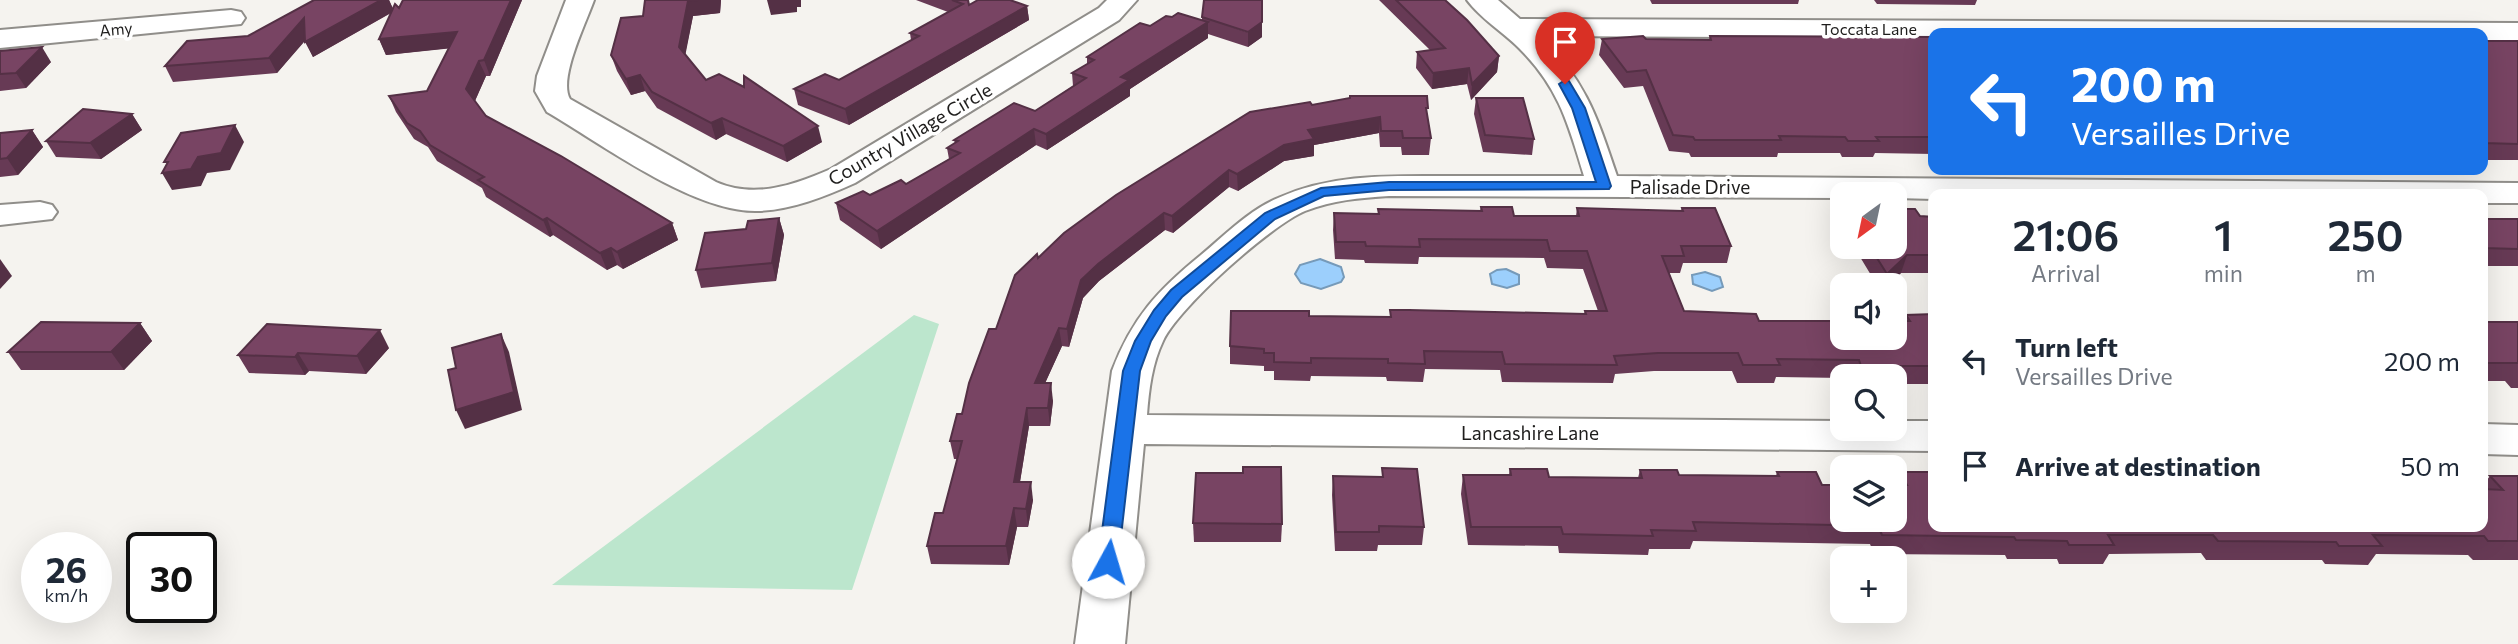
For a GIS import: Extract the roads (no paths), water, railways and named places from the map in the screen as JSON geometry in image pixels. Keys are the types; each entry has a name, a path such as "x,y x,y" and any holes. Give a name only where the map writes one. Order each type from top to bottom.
{"street":[{"name":"Country Village Circle","path":"580,0 552,76 550,91 558,105 700,187 728,198 752,200 788,197 843,176 1109,14 1124,0"},
{"path":"1481,0 1513,27 1558,72 1579,108 1604,186"},
{"name":"Amy","path":"0,39 231,18"},
{"name":"Toccata Lane","path":"1513,27 1928,29"},
{"name":"Toccata Lane","path":"2488,32 2518,32"},
{"name":"Palisade Drive","path":"1100,644 1113,514 1132,371 1143,341 1177,294 1270,216 1290,205 1321,192 1354,188 1604,186 1996,189"},
{"name":"Palisade Drive","path":"2488,193 2518,193"},
{"path":"0,215 40,212"},
{"name":"Lancashire Lane","path":"1126,429 1928,436"},
{"path":"2488,439 2518,439"}],"water":[{"path":"1320,259 1341,267 1344,277 1341,282 1321,289 1301,283 1295,274 1300,265"},
{"path":"1506,269 1519,275 1519,284 1507,288 1492,284 1490,274"},
{"path":"1705,272 1720,277 1723,287 1712,291 1693,284 1692,275"}]}
